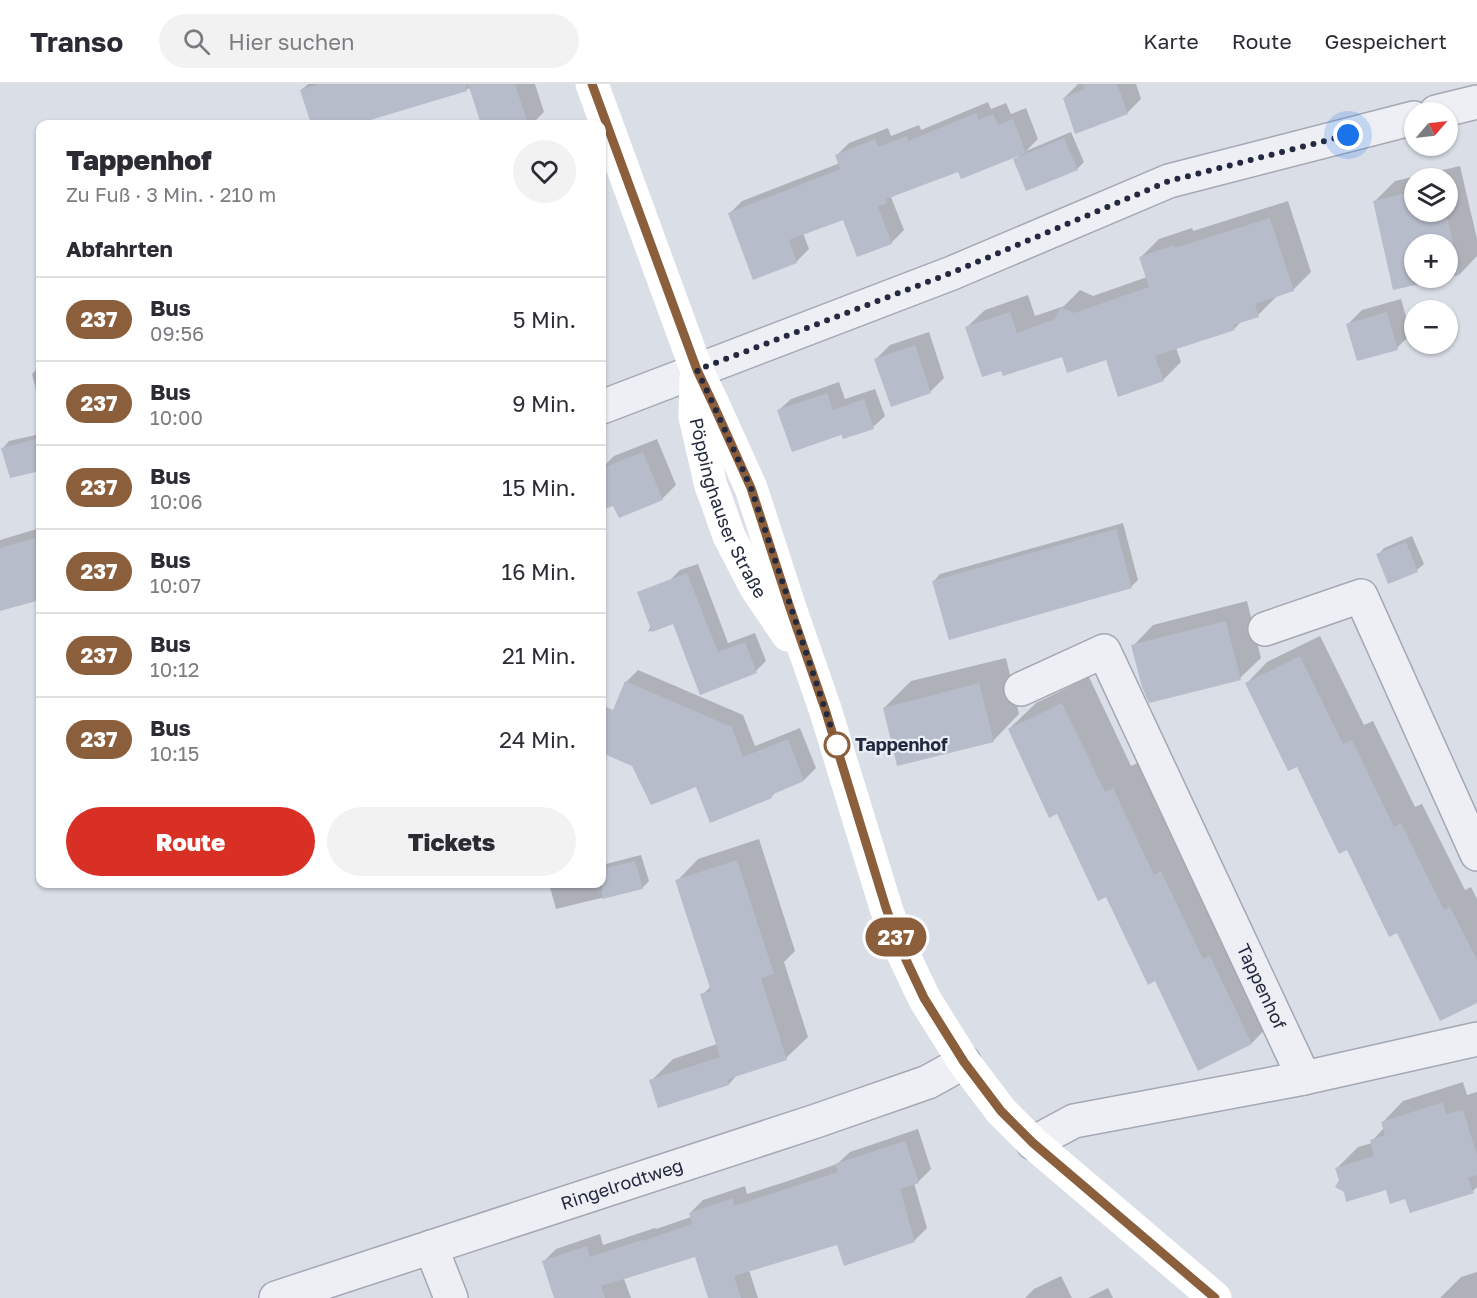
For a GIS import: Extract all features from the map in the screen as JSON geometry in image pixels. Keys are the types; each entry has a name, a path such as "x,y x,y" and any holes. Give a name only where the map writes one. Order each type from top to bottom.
{"main road":[{"name":"Pöppinghauser Straße","path":"592,84 605,120"},
{"name":"Pöppinghauser Straße","path":"606,122 697,370 751,488 825,709 886,908 900,947 924,998 964,1062 1001,1111 1033,1143 1215,1298"}],"street":[{"path":"1458,107 1477,102"},
{"path":"606,405 951,273 1169,181 1404,121"},
{"path":"1265,629 1361,596 1477,854"},
{"name":"Tappenhof","path":"1021,689 1104,651 1304,1077"},
{"path":"1033,1143 1074,1121 1304,1077 1477,1038"},
{"name":"Ringelrodtweg","path":"277,1298 928,1082 964,1062"},
{"path":"431,1247 451,1298"}],"building":[{"path":"319,84 466,84 467,91 370,120 310,120 300,90"},
{"path":"468,84 515,84 527,120 480,120"},
{"path":"1083,84 1117,84 1128,114 1075,134 1063,98 1084,89"},
{"path":"976,113 979,120 993,114 998,125 1013,119 1026,153 961,179 958,172 886,199 887,203 878,207 892,244 857,257 843,220 789,240 797,263 753,280 728,213 840,169 835,155 875,139 878,147 907,136 908,141"},
{"path":"1064,138 1078,170 1026,191 1013,159"},
{"path":"1404,193 1404,222 1448,222 1451,234 1404,234 1404,288 1393,290 1373,201"},
{"path":"1270,218 1294,291 1255,304 1259,317 1233,325 1235,330 1155,356 1164,381 1118,397 1106,360 1067,373 1062,357 1003,376 1001,371 982,377 965,327 1010,312 1017,333 1055,319 1061,307 1074,313 1149,287 1139,257"},
{"path":"1387,312 1398,350 1357,361 1346,324"},
{"path":"915,345 931,393 891,407 874,359"},
{"path":"827,393 833,410 864,399 874,429 843,439 840,431 841,435 792,452 777,410"},
{"path":"36,439 36,472 10,478 1,448"},
{"path":"643,452 663,500 619,518 613,506 606,509 606,466"},
{"path":"1116,529 1132,588 949,640 932,581"},
{"path":"36,538 36,601 0,611 0,548"},
{"path":"1406,542 1418,572 1388,584 1376,554"},
{"path":"687,573 718,652 745,642 757,673 700,695 673,624 652,632 637,592"},
{"path":"1226,621 1241,680 1149,703 1142,687 1131,645"},
{"path":"1300,656 1343,744 1352,740 1394,827 1401,823 1444,910 1450,907 1477,960 1477,1003 1440,1021 1397,933 1389,937 1347,850 1339,854 1297,767 1288,771 1245,683"},
{"path":"625,681 732,727 743,757 788,739 804,781 771,795 772,798 710,823 696,787 651,805 632,766 606,755 606,707 613,710"},
{"path":"979,683 994,742 897,766 883,708"},
{"path":"1062,703 1105,792 1113,788 1154,875 1161,871 1203,959 1210,956 1252,1044 1198,1071 1155,981 1148,985 1106,897 1098,901 1057,814 1049,818 1008,729"},
{"path":"737,860 774,974 761,978 787,1060 728,1079 729,1085 658,1108 649,1080 720,1057 700,994 711,991 675,880"},
{"path":"635,861 643,889 602,899 602,888 606,888 606,868"},
{"path":"1443,1102 1446,1114 1463,1110 1477,1155 1477,1175 1468,1178 1474,1193 1410,1213 1405,1199 1390,1204 1386,1190 1346,1202 1344,1192 1335,1187 1339,1180 1335,1168 1374,1156 1370,1140 1385,1135 1381,1122"},
{"path":"905,1141 919,1183 900,1189 915,1242 844,1266 837,1245 734,1276 741,1298 708,1298 695,1257 601,1286 605,1298 554,1298 542,1261 587,1246 590,1257 643,1241 692,1224 689,1213 733,1198 734,1206 838,1172 835,1164"}],"bus line":[{"name":"237","path":"592,84 605,120"},
{"name":"237","path":"606,122 697,370 751,488 825,709 886,908 900,947 924,998 964,1062 1001,1111 1033,1143 1215,1298"}],"place":[{"name":"Tappenhof","path":"837,745"}],"route":[{"path":"837,745 751,488 697,370 951,273 1169,181 1348,135"}]}
